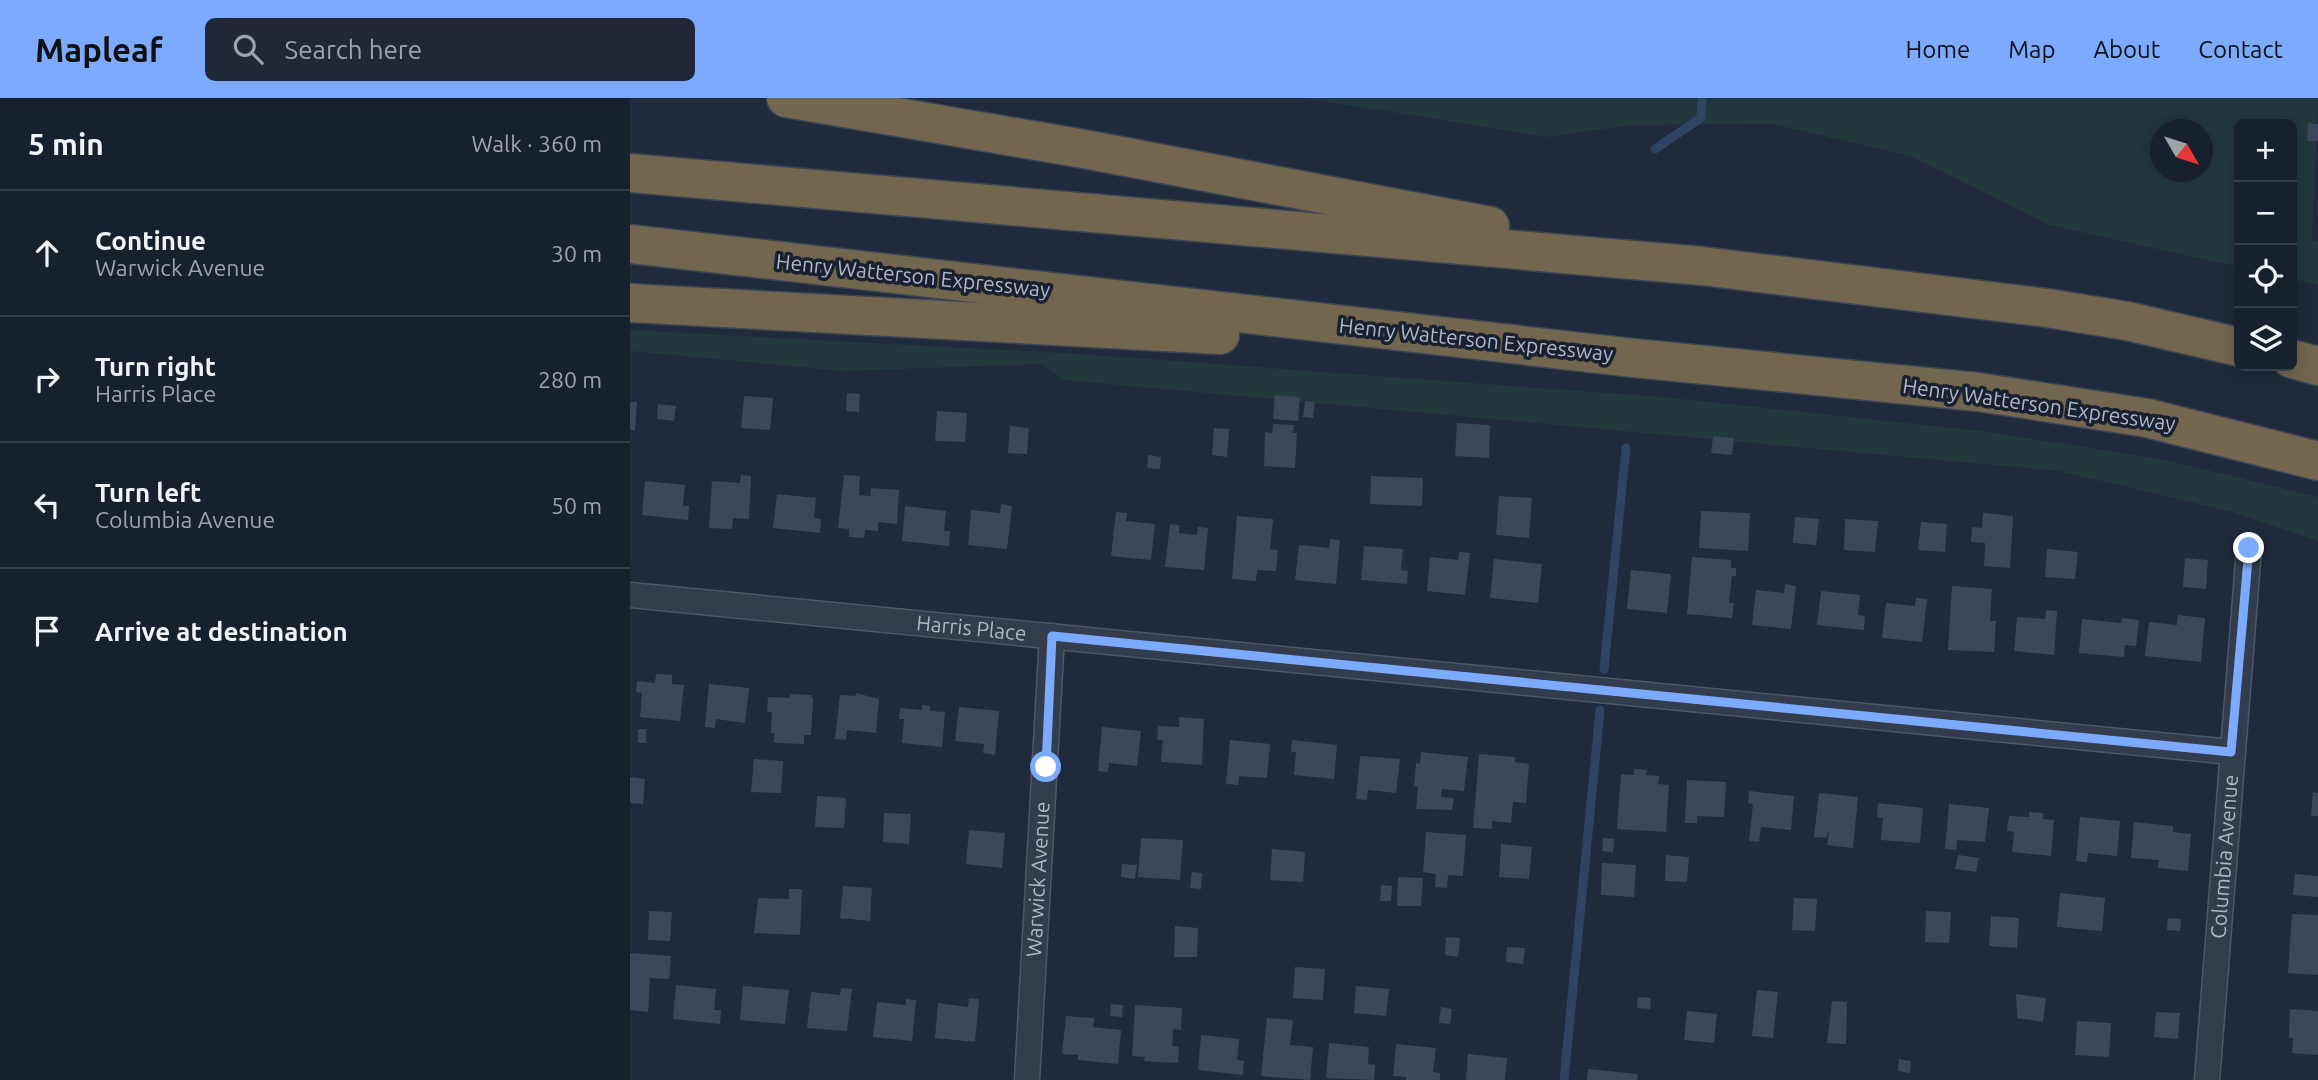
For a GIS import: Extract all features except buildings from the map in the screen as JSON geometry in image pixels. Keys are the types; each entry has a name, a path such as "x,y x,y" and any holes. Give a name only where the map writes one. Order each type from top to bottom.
{"highway":[{"path":"786,98 1084,149 1702,266"},
{"path":"630,173 1702,266 2046,308 2127,321 2234,346"},
{"name":"Henry Watterson Expressway","path":"630,244 1634,358 1978,392 2147,418 2318,461"},
{"path":"630,303 1634,358"},
{"path":"2297,360 2318,366"}],"street":[{"name":"Columbia Avenue","path":"2207,1080 2249,548"},
{"name":"Harris Place","path":"630,594 2231,752"},
{"name":"Warwick Avenue","path":"1027,1080 1052,636"}],"green space":[{"path":"1305,98 2318,98 2312,240 2318,241 2318,285 2297,280 2297,119 2234,119 2234,266 2049,225 1910,156 1773,124 1630,125 1546,137"},
{"path":"630,330 1081,354 1663,397 1990,432 2166,460 2318,497 2318,541 2233,512 2059,471 1064,380 1042,364 843,371 630,351"}],"waterway":[{"path":"1655,149 1701,118 1702,98"},
{"path":"1604,669 1626,448"},
{"path":"1564,1080 1600,710"}],"route":[{"path":"1046,767 1052,636 2231,752 2249,548"}]}
